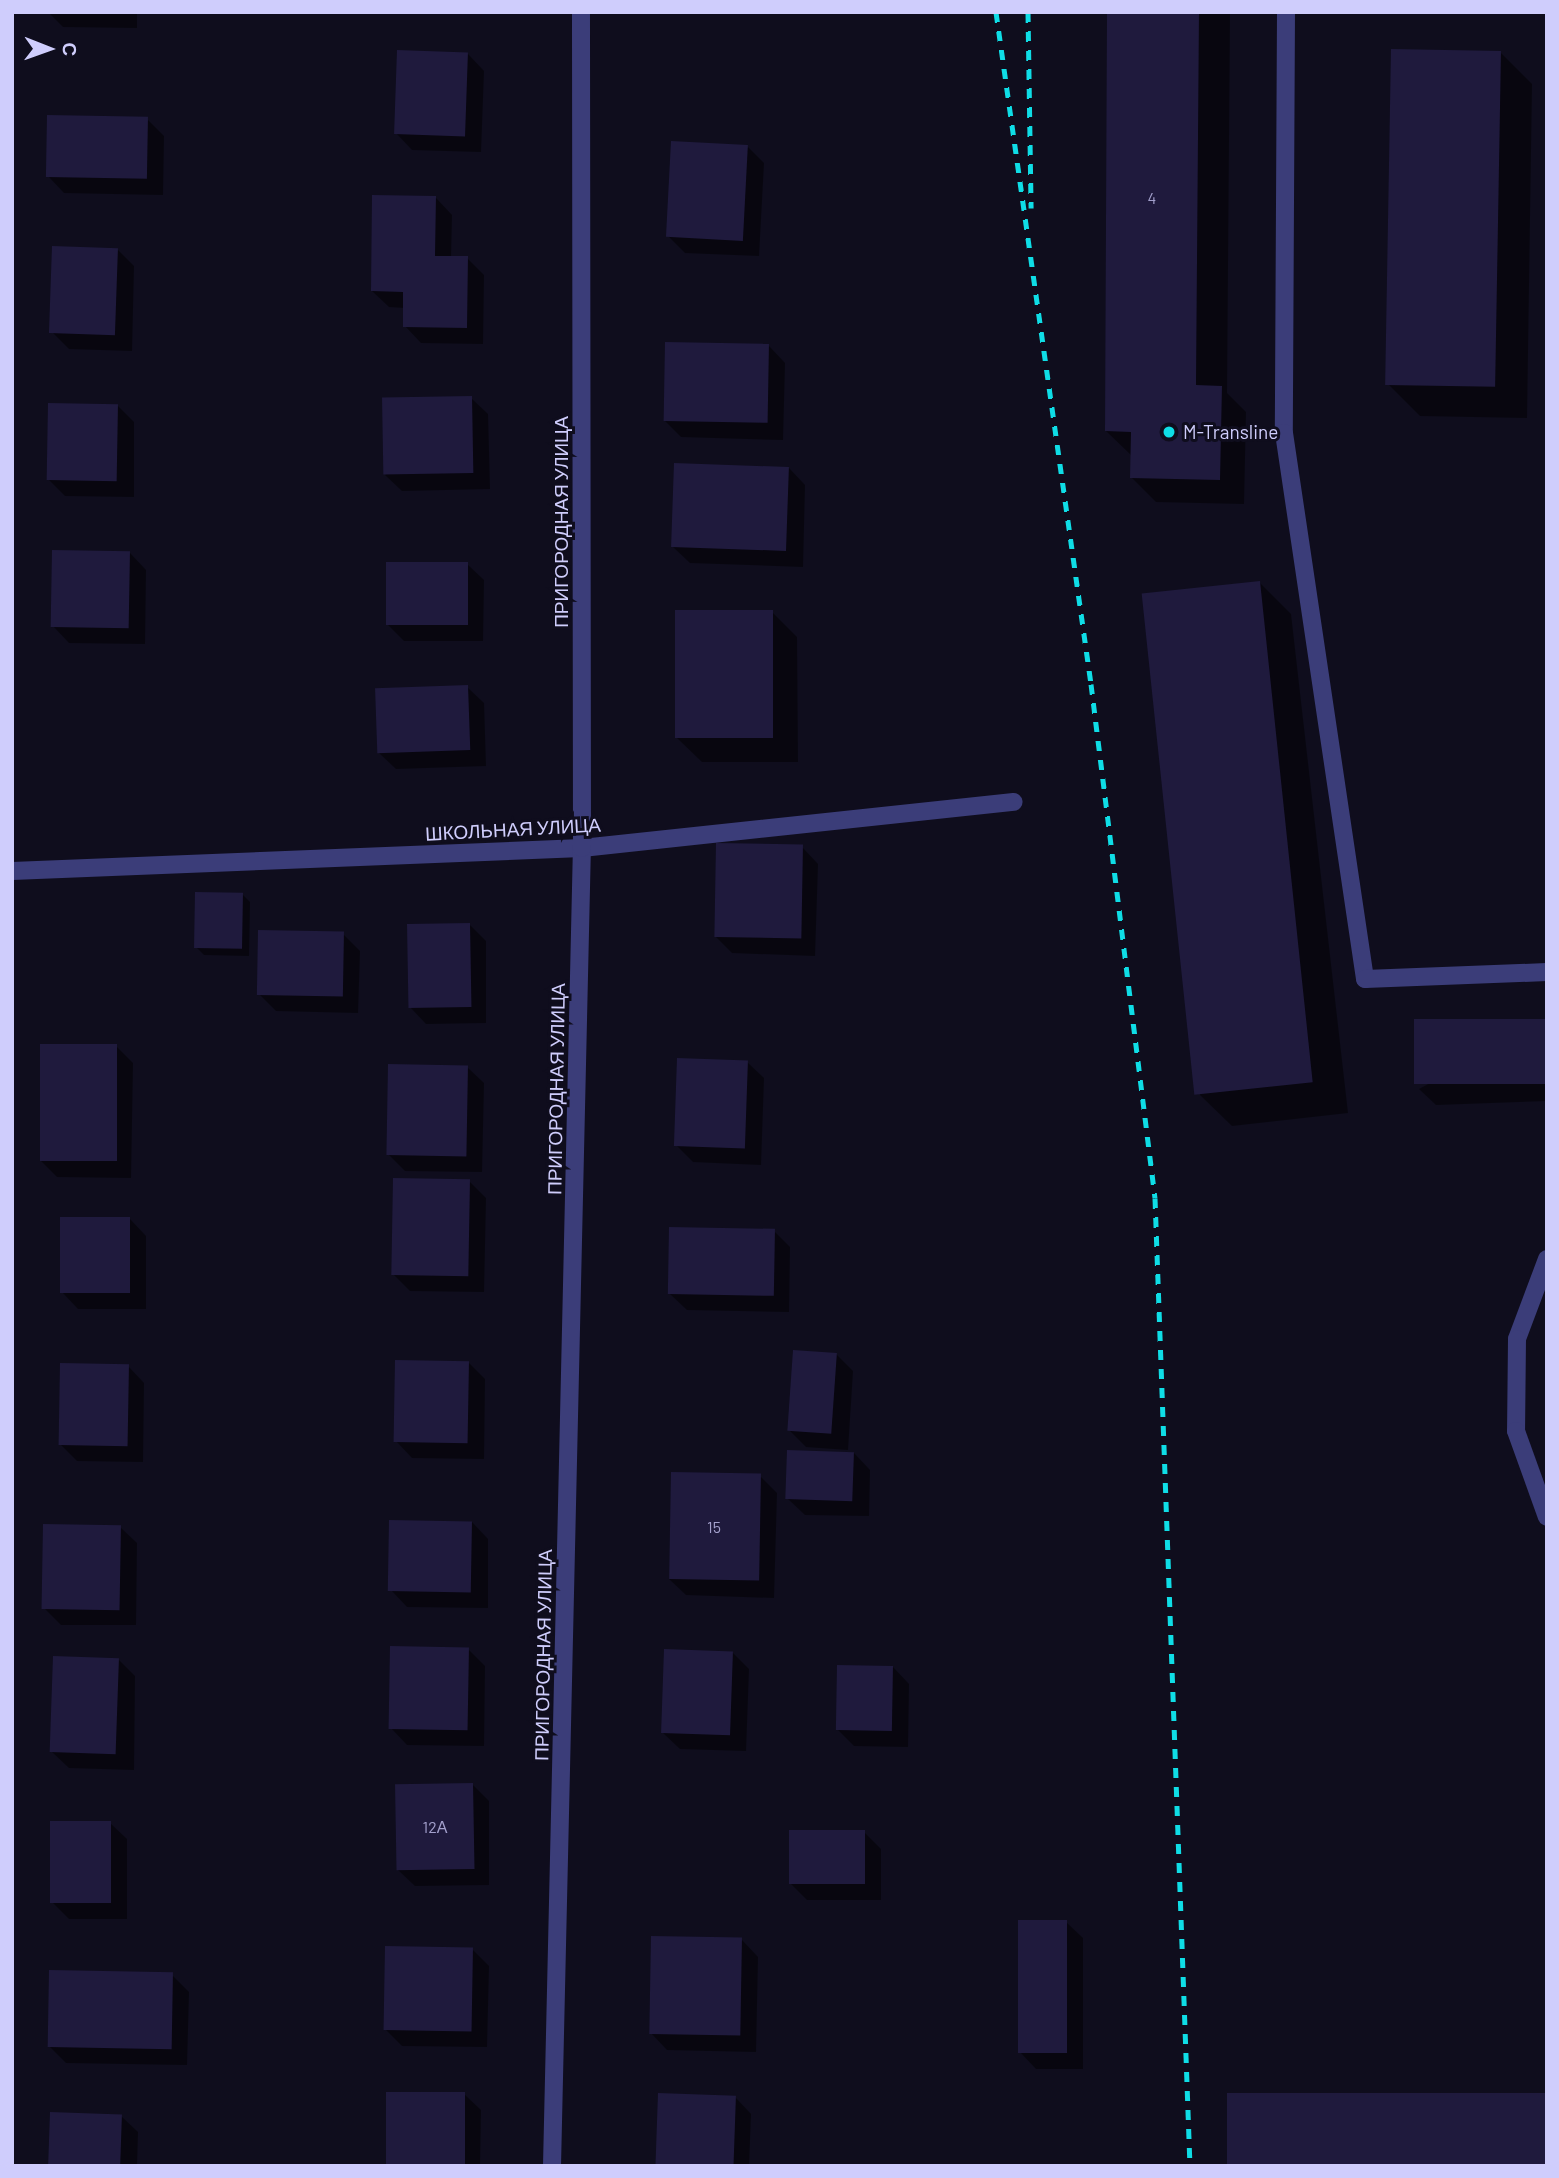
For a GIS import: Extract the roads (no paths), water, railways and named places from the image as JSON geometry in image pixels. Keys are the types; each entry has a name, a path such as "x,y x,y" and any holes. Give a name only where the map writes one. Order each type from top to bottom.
{"street":[{"name":"ПРИГОРОДНАЯ УЛИЦА","path":"552,2166 582,848 581,12"},
{"path":"1286,12 1284,433 1365,979 1547,972"},
{"name":"ШКОЛЬНАЯ УЛИЦА","path":"12,870 582,848 1014,802"},
{"path":"1547,1259 1517,1339 1516,1431 1547,1517"}],"railway":[{"path":"996,12 1091,684 1155,1198 1190,2166"},
{"path":"1028,12 1031,208"}],"place":[{"name":"M-Transline","path":"1169,432"}]}
